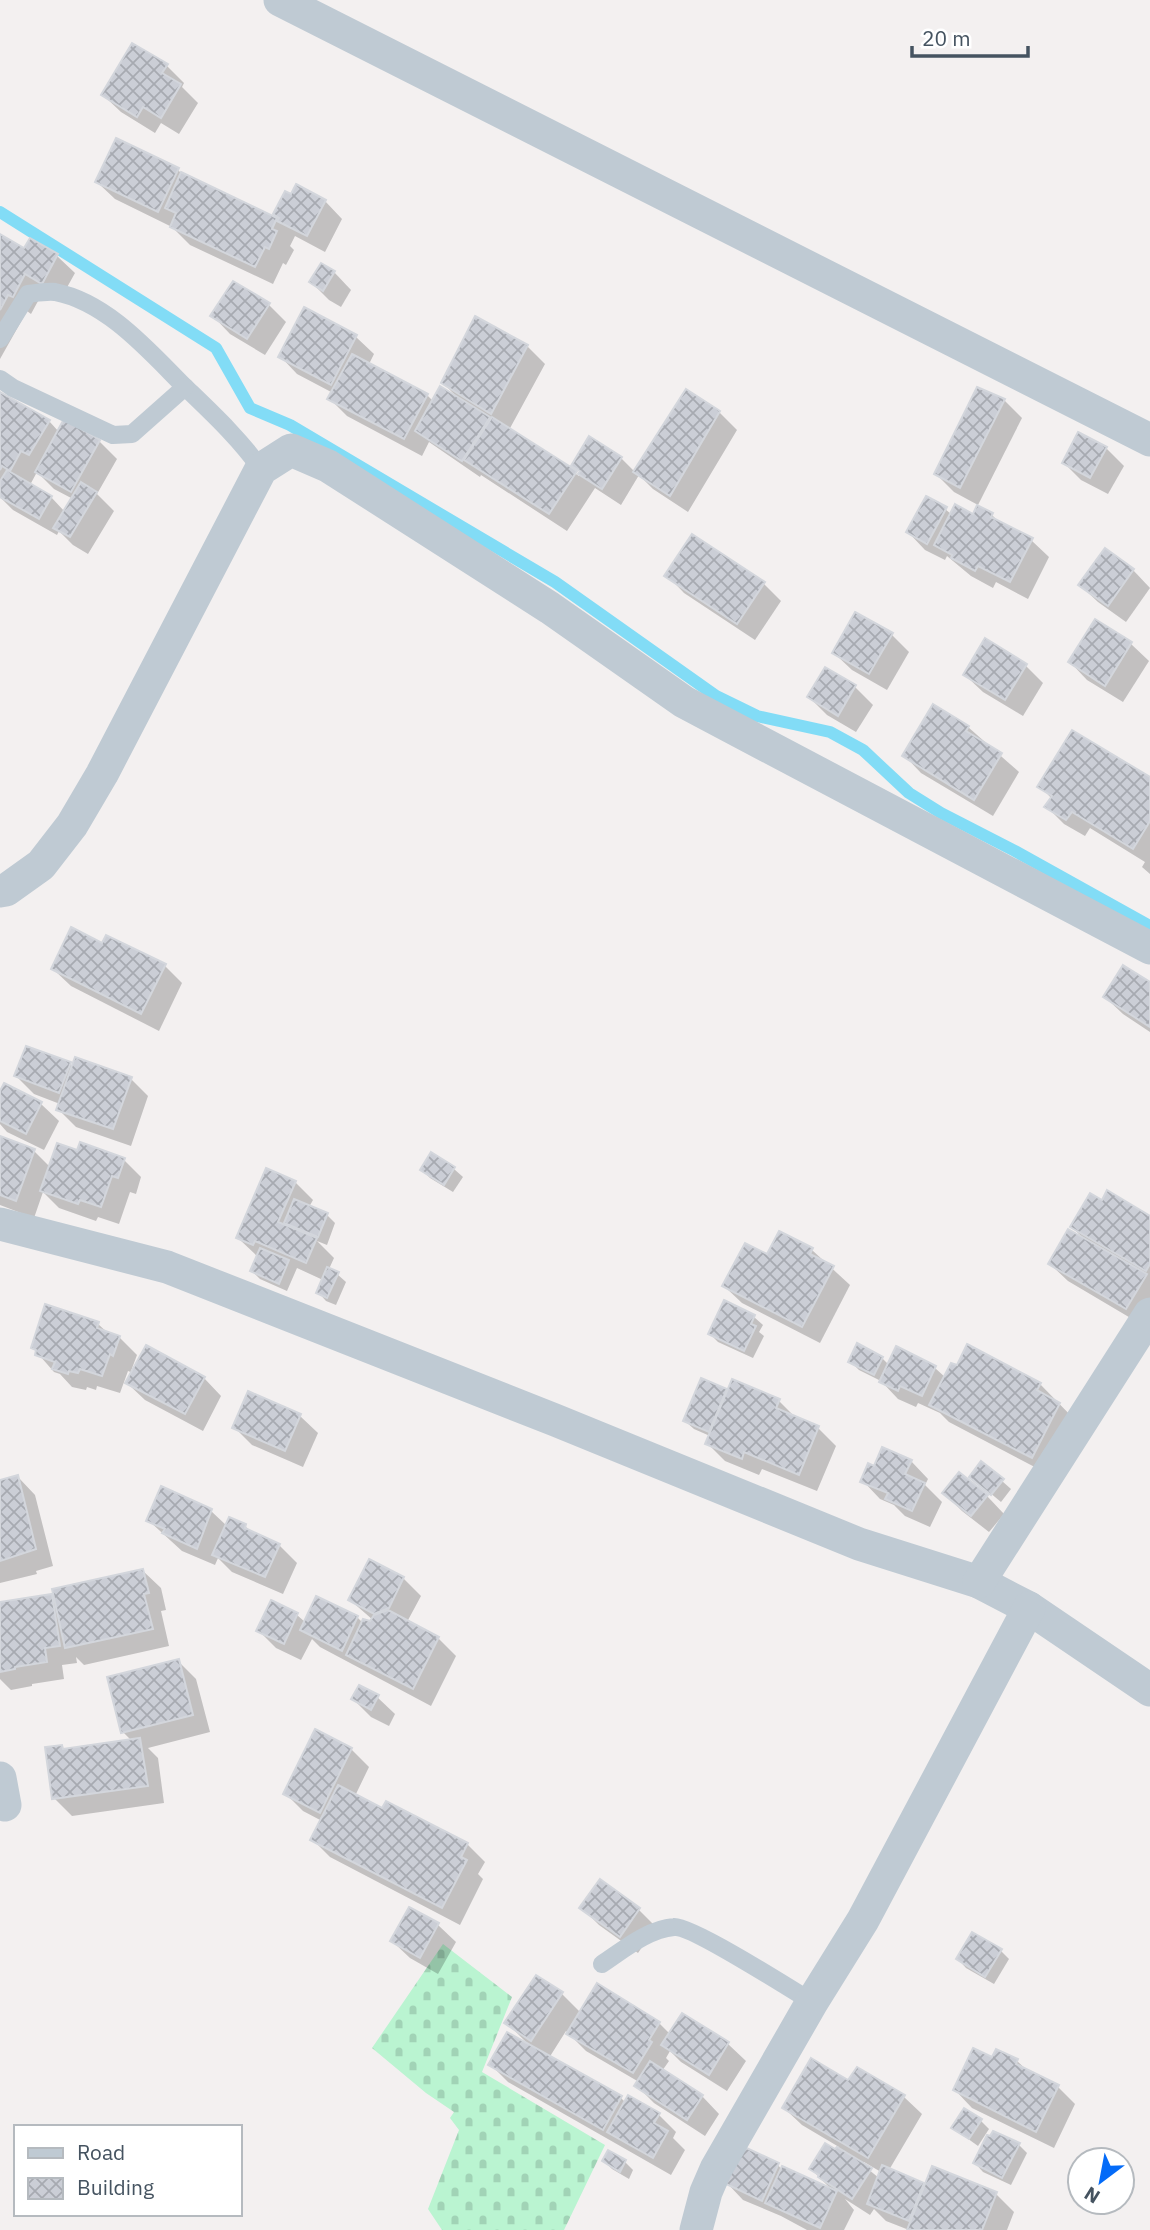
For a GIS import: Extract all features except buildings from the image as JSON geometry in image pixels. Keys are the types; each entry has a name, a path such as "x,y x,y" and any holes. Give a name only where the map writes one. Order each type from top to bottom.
{"street":[{"path":"280,0 1150,440"},
{"path":"0,891 6,890 41,864 72,825 102,774 261,469 291,450 328,466 550,608 684,702 1150,948"},
{"path":"0,1224 167,1268 555,1420 859,1544 979,1582 1029,1608 1150,1690"},
{"path":"979,1582 1150,1314"},
{"path":"696,2230 706,2192 716,2169 812,2002 863,1920 1029,1608"}],"lane":[{"path":"0,338 28,294 54,292 84,303 116,321 141,342 244,444 261,469"},
{"path":"0,379 13,388 113,435 132,434 185,387"},
{"path":"602,1964 651,1933 676,1926 712,1943 812,2002"}],"green space":[{"path":"443,1944 512,1997 482,2072 605,2145 564,2230 442,2230 428,2209 459,2130 450,2118 454,2112 426,2093 372,2048"}],"waterway":[{"path":"0,212 216,348 250,408 290,425 555,582 716,696 757,716 830,732 863,750 909,793 941,813 1150,926"}]}
